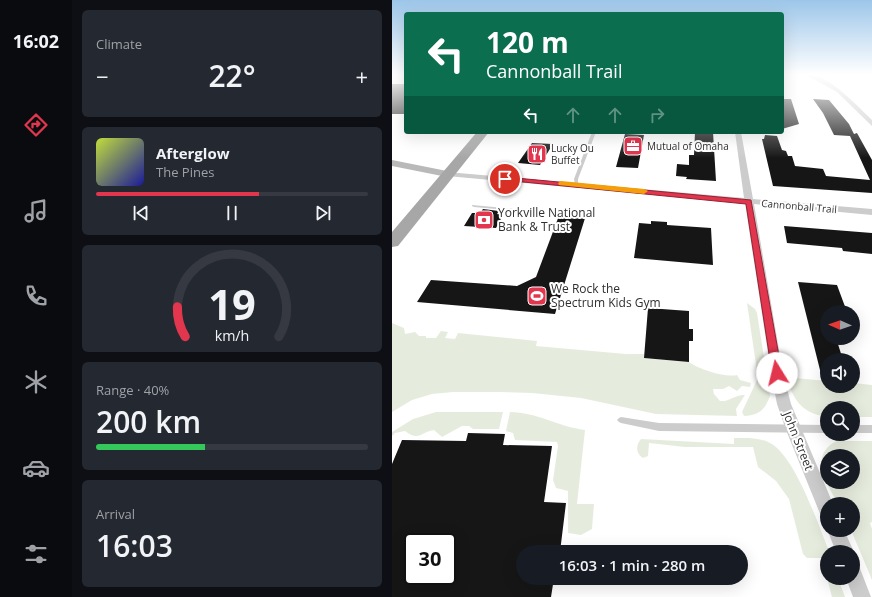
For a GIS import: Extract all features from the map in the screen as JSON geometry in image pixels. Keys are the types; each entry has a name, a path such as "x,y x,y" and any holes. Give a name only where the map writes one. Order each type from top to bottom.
{"main road":[{"path":"392,242 481,134"},
{"name":"Cannonball Trail","path":"392,162 447,174"}],"street":[{"path":"851,103 872,124"},
{"name":"John Street","path":"738,134 777,373 784,404 793,430 821,497"},
{"name":"Cannonball Trail","path":"447,174 576,184 749,202 872,212"},
{"path":"858,585 862,597"}],"lane":[{"path":"576,184 576,178 593,134"},
{"path":"474,206 517,210"},
{"path":"621,420 659,427 820,429"},
{"path":"860,429 872,429"}],"green space":[{"path":"747,303 755,309 757,313 770,396 766,405 761,411 744,416 742,412 758,378"},
{"path":"392,323 404,328 405,334 415,332 419,336 426,336 426,338 436,338 441,331 448,332 445,338 455,339 458,333 537,341 536,346 626,354 644,354 644,358 689,362 712,372 732,376 737,375 740,380 751,383 750,387 742,386 737,391 729,386 723,389 713,389 714,394 720,401 745,395 736,409 737,416 656,414 581,398 532,393 499,392 453,392 432,394 412,400 392,412"},
{"path":"785,370 794,370 796,378 820,380 820,393 860,393 860,384 872,385 872,417 860,417 860,401 820,401 820,416 817,415 803,407 797,401 790,387"},
{"path":"436,412 503,412 499,429 473,429 469,426 462,426 442,437 434,430 417,436 405,431 395,433 392,436 392,432 413,419"},
{"path":"510,412 529,414 566,426 585,430 577,504 594,504 592,529 581,535 568,533 568,491 556,488 553,480 558,446 557,442 515,440 513,433 506,431"},
{"path":"734,438 752,438 766,441 779,450 797,476 820,528 820,537 823,537 827,545 820,545 820,558 807,558 803,554 789,499 776,481 758,467 753,447 685,447 649,443 648,456 643,458 640,456 637,449 641,439 734,444"},
{"path":"837,441 872,441 872,522 870,523 872,529 872,580 860,551 860,545 857,545 854,537 860,537 860,497 834,497 830,489 860,489 860,449 827,449"},
{"path":"829,585 841,585 845,597 832,597"}],"building":[{"path":"392,103 404,103 404,114 392,114"},
{"path":"784,103 792,103 799,124 784,128"},
{"path":"816,103 831,103 849,124 854,134 857,133 872,160 872,193 773,186 762,139 764,139 765,135 777,136 782,150 786,151 788,156 792,156 795,166 823,169 826,176 870,180 850,136 834,135 823,113"},
{"path":"625,134 644,135 638,168 616,167"},
{"path":"695,134 713,134 716,181 686,179 687,177 676,176 677,164 689,165 689,155 694,155"},
{"path":"532,143 553,144 540,165 518,163"},
{"name":"Yorkville National Bank & Trust","path":"483,209 499,211 497,214 503,215 496,228 464,226 472,213 480,213"},
{"path":"560,213 586,215 555,314 417,302 431,280 517,286 536,277"},
{"path":"651,221 667,222 667,225 711,228 713,265 634,258 639,223 651,224"},
{"path":"784,226 872,233 872,254 843,251 842,248 787,243"},
{"path":"798,282 837,285 844,305 820,305 820,345 838,345 841,353 820,353 820,370"},
{"path":"648,308 689,311 689,329 693,329 693,341 689,341 689,362 644,358"},
{"path":"468,433 505,434 503,445 552,446 544,502 566,503 561,545 516,545 516,585 553,585 551,597 392,597 392,464 402,440 466,441"}],"slow traffic":[{"path":"561,183 644,191"}],"place":[{"name":"Mutual of Omaha","path":"633,146"},
{"name":"Lucky Ou Buffet","path":"537,154"},
{"name":"Yorkville National Bank & Trust","path":"484,220"},
{"name":"We Rock the Spectrum Kids Gym","path":"537,296"}],"route":[{"path":"505,179 576,184 749,202 777,373"}]}
